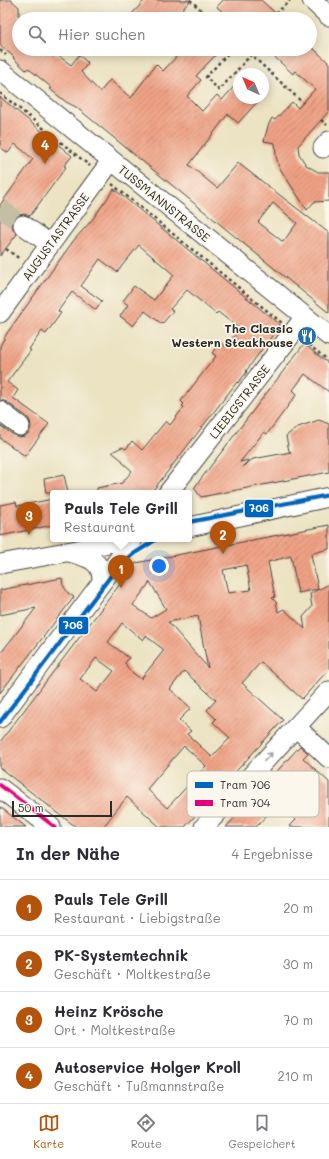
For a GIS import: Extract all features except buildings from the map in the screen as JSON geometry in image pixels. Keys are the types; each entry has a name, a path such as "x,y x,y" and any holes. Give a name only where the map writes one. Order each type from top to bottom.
{"street":[{"path":"312,0 329,16"},
{"name":"TUSSMANNSTRASSE","path":"0,70 106,168 329,336"},
{"name":"AUGUSTASTRASSE","path":"0,313 106,168"},
{"path":"23,225 50,244"},
{"name":"LIEBIGSTRASSE","path":"173,490 305,317"},
{"path":"0,411 20,426"},
{"path":"192,524 329,497"},
{"path":"0,564 69,552 113,542"},
{"path":"0,718 131,542"},
{"path":"69,552 90,559 96,564 102,571 102,582"},
{"path":"256,771 329,691"},
{"path":"296,727 329,758"},
{"path":"0,788 51,827"},
{"path":"204,827 213,817"}],"path":[{"path":"190,0 203,12"},
{"path":"278,12 290,0"},
{"path":"226,56 206,77 219,90 250,56"},
{"path":"252,56 303,103"},
{"path":"0,93 106,168 329,361"},
{"path":"321,120 329,128"}],"tunnel":[{"path":"0,208 23,225"}],"tram line":[{"name":"706","path":"192,521 329,495"},
{"name":"706","path":"0,722 113,573 132,555 152,542"},
{"name":"704","path":"0,785 55,827"}],"place":[{"name":"Autoservice Holger Kroll","path":"45,164"},
{"name":"The Classic Western Steakhouse","path":"307,336"},
{"name":"Heinz Krösche","path":"29,535"},
{"name":"PK-Systemtechnik","path":"223,554"},
{"name":"Pauls Tele Grill","path":"121,588"}]}
